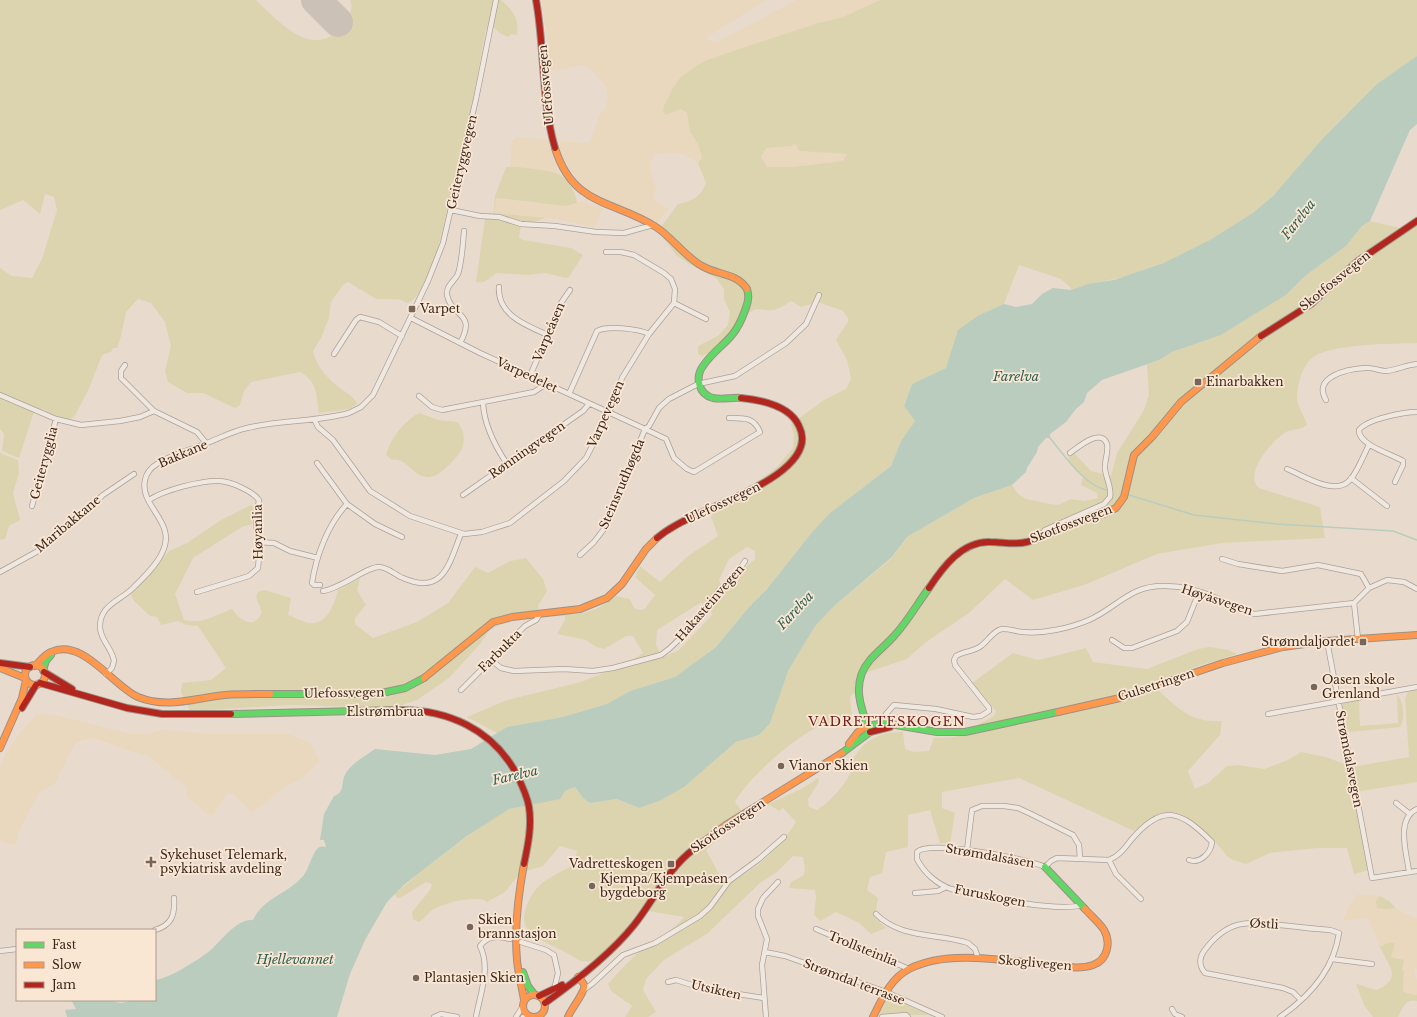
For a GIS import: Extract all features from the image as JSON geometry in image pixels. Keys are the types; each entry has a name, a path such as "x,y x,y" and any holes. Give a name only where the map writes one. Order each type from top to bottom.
{"street":[{"name":"Geiteryggvegen","path":"411,318 440,252 476,99 496,0"},
{"name":"Ulefossvegen","path":"60,650 72,650 82,654 123,688 138,697 153,702 168,703 225,695 366,694 391,692 413,685 427,676 492,623 503,619 575,610 605,600 618,589 645,551 662,534 702,512 776,478 796,458 801,448 802,436 800,426 790,415 775,407 752,399 708,396 698,384 699,375 703,366 729,340 738,327 746,307 748,293 745,286 735,277 700,266 671,238 653,225 606,207 591,198 574,183 564,167 553,142 547,116 541,29 536,0"},
{"path":"451,210 480,216 499,217 521,224 555,226 596,232 624,233 653,225"},
{"name":"Skotfossvegen","path":"528,1016 538,1016 545,1006 629,932 671,872 691,851 726,825 836,757 869,729 860,709 857,695 861,673 867,664 896,633 947,566 963,550 984,541 1018,543 1037,538 1080,520 1107,513 1117,507 1126,494 1130,467 1134,455 1187,396 1264,334 1310,304 1358,261 1417,221"},
{"path":"460,343 466,330 466,325 448,298 447,293 450,283 458,271 464,231"},
{"path":"606,252 634,254 664,273 671,279 675,289 674,303 706,319"},
{"path":"499,287 501,301 514,318 548,335"},
{"name":"Varpeåsen","path":"530,376 561,303 570,290"},
{"path":"645,429 665,402 698,384 730,379 752,367 782,347 806,324 819,295"},
{"name":"Varpevegen","path":"314,419 318,427 333,440 370,491 410,516 461,534 474,534 500,528 520,516 537,503 584,461 595,443 621,380 649,334 674,303"},
{"path":"334,354 356,320 360,317 379,322 402,336"},
{"name":"Bakkane","path":"106,674 112,668 114,660 101,632 101,620 103,613 109,605 128,593 138,584 160,557 165,544 164,525 144,491 144,483 147,474 153,466 166,459 246,428 349,413 364,404 377,386 411,318"},
{"name":"Varpedelet","path":"411,318 546,384 666,439 674,458 687,469 694,472 760,432 756,424 749,419 729,418"},
{"path":"570,394 597,331 606,328 643,331 649,334"},
{"path":"1326,400 1322,393 1322,387 1324,382 1329,377 1360,368 1386,371 1417,364"},
{"path":"125,366 122,371 121,378 154,411 198,432 206,444"},
{"path":"418,396 432,406 442,410 534,392 546,384"},
{"name":"Geiterygglia","path":"0,395 56,419 81,425 93,425 140,417 154,411"},
{"path":"483,403 484,419 498,450 507,464"},
{"name":"Rønningvegen","path":"463,495 583,411 589,404"},
{"path":"1396,482 1404,463 1403,461 1369,444 1359,435 1358,430 1361,427 1397,414 1417,412"},
{"name":"Geiterygglia","path":"32,506 56,419"},
{"name":"Steinsrudhøgda","path":"580,555 594,542 604,529 645,429"},
{"path":"1037,538 1045,530 1104,504 1110,497 1105,467 1107,445 1105,442 1097,438 1091,438 1070,453"},
{"path":"1287,468 1333,487 1344,485 1351,478 1369,444"},
{"path":"317,463 347,504 376,524 402,537"},
{"name":"Maribakkane","path":"0,572 38,551 103,495 121,481 134,474"},
{"path":"1351,478 1387,506"},
{"name":"Høyanlia","path":"149,500 161,493 171,490 215,481 230,483 259,500 256,520 259,562 254,573 197,592"},
{"path":"320,585 312,583 318,558 336,516 347,504"},
{"path":"323,590 336,588 372,568 379,567 409,580 424,584 434,583 440,578 447,568 461,534"},
{"path":"257,542 274,543 290,551 318,558"},
{"path":"1222,559 1238,564 1282,570 1318,565 1350,570 1361,574 1369,588"},
{"name":"Hakasteinvegen","path":"490,660 501,668 514,671 564,670 593,672 661,655 694,625 719,590 735,576 745,561"},
{"path":"1358,639 1354,603 1369,588 1381,582 1393,580 1404,582 1417,589"},
{"name":"Høyåsvegen","path":"883,725 888,710 894,705 936,709 972,717 981,716 988,713 990,710 988,706 955,665 954,660 958,654 979,647 999,630 1008,629 1030,632 1073,625 1095,617 1127,595 1149,587 1175,587 1199,592 1243,611 1255,614 1354,603"},
{"path":"1112,640 1124,648 1132,648 1177,632 1187,622 1199,592"},
{"name":"Farbukta","path":"461,690 490,660 540,614"},
{"name":"Gulsetringen","path":"883,725 946,733 974,730 1120,698 1256,654 1327,641 1417,635"},
{"name":"Strømdalsvegen","path":"1327,641 1372,878 1409,872"},
{"path":"60,650 49,657 43,671 44,678 38,684 0,748 22,698 26,671 47,654 60,650"},
{"path":"0,663 32,666 43,671"},
{"path":"0,668 26,679 32,684 38,684"},
{"name":"Elstrømbrua","path":"43,671 53,679 96,700"},
{"name":"Elstrømbrua","path":"38,684 139,711 176,715 413,710 448,716 467,723 481,732 498,746 508,758 520,779 527,798 530,835 517,908 518,969 523,1003"},
{"path":"1268,714 1417,687"},
{"path":"869,729 883,725"},
{"path":"1396,804 1410,814"},
{"path":"967,850 972,810 982,806 1004,806 1023,810 1073,835 1079,845 1080,858"},
{"path":"1417,809 1410,814 1404,830 1409,872 1417,871"},
{"path":"1141,899 1116,874 1109,860 1121,852 1148,822 1160,816 1169,815 1181,816 1190,821 1212,842 1209,850 1200,860 1195,862 1189,860"},
{"path":"568,1017 571,1009 583,994 585,989 623,955 655,943 700,916 710,907 729,881 759,859 784,837"},
{"name":"Strømdalsåsen","path":"917,852 922,849 936,847 967,850 1028,861 1045,867 1054,859 1080,858 1109,860"},
{"name":"Furuskogen","path":"917,852 917,859 922,868 946,887 1043,906 1073,907 1082,905"},
{"name":"Skoglivegen","path":"875,1017 886,992 897,978 909,969 935,960 978,958 1074,967 1096,964 1104,958 1107,952 1108,937 1102,926 1045,867"},
{"path":"766,1017 762,965 767,939 758,916 758,909 763,898 778,882"},
{"path":"915,893 938,891 946,887"},
{"path":"156,930 163,928 171,921 175,909 174,898"},
{"path":"876,914 886,923 901,930 968,943 975,949 978,958"},
{"name":"Østli","path":"1301,1000 1293,992 1283,988 1208,974 1202,968 1201,957 1220,934 1232,927 1246,922 1330,930 1339,933 1332,959"},
{"name":"Trollsteinlia","path":"816,929 909,969"},
{"path":"476,1017 485,965 480,946 489,938 502,937 510,939"},
{"path":"521,942 546,950 554,955 558,973 554,990"},
{"path":"0,951 16,949"},
{"name":"Strømdal terrasse","path":"765,952 784,956 886,992 942,1017"},
{"name":"Elstrømbrua","path":"518,953 528,986 545,1006"},
{"path":"1280,1017 1301,1000 1324,975 1332,959 1372,964"},
{"path":"578,978 585,989"},
{"name":"Skotfossvegen","path":"523,1003 536,995 554,990 578,978"},
{"name":"Utsikten","path":"668,982 676,980 705,989 764,998"},
{"path":"523,1003 528,1016"},
{"path":"516,1017 523,1003"},
{"path":"545,1006 546,1017"},
{"path":"1172,1009 1176,1015 1182,1017"},
{"path":"434,1017 440,1014 457,1017"},
{"path":"882,1017 902,1014 908,1017"}],"shaded area":[{"path":"0,0 256,0 275,18 297,35 309,39 320,40 332,35 343,25 351,10 350,0 501,0 509,7 516,19 518,29 517,35 511,34 509,37 501,34 492,26 486,29 472,105 442,233 430,272 420,291 408,303 398,299 376,299 348,282 343,285 331,302 329,318 321,338 313,351 314,356 328,378 350,396 357,404 349,409 319,413 313,385 306,376 300,372 251,382 244,391 240,405 235,408 203,393 187,393 168,382 165,371 171,346 165,322 151,303 138,299 126,312 117,348 113,348 111,352 102,355 88,391 74,417 70,419 62,418 42,409 34,412 19,458 2,451 4,434 0,429 0,268 12,276 32,278 42,259 57,210 54,197 45,194 40,214 23,200 0,210"},
{"path":"541,0 766,0 706,38 715,43 796,0 880,0 843,17 818,23 707,60 680,78 667,97 672,113 681,109 687,113 690,132 698,144 702,158 698,163 685,155 676,153 656,154 652,158 650,169 656,188 653,199 668,209 657,224 596,197 582,186 564,161 560,152 560,141 585,143 590,141 600,114 605,108 608,97 606,87 590,68 581,65 556,71 548,68 548,42"},
{"path":"880,0 1417,0 1417,56 1356,105 1323,138 1273,196 1263,205 1240,222 1198,248 1168,262 1138,273 1071,290 1071,288 1061,279 1019,265 1004,304 979,315 953,351 946,368 912,384 904,405 915,421 901,441 891,466 830,513 813,531 767,589 749,607 716,647 675,677 630,691 607,704 558,718 507,727 497,733 467,717 507,700 581,682 626,664 643,653 633,636 626,636 604,649 596,647 586,640 557,634 565,620 565,616 535,617 511,621 497,626 489,631 480,644 449,678 417,700 393,708 291,705 190,711 181,692 182,683 211,680 226,668 198,626 186,625 178,621 161,625 157,617 150,616 134,601 131,594 169,551 187,543 221,520 251,505 254,507 252,524 242,527 193,558 175,594 184,620 203,620 232,609 243,620 247,622 255,621 259,618 262,612 256,597 258,592 265,590 291,598 288,615 309,623 316,623 321,621 329,612 338,590 360,578 357,590 366,605 355,618 355,624 373,638 417,622 448,603 475,567 488,573 510,561 526,558 543,579 547,591 538,606 539,611 561,614 579,614 596,609 616,596 630,599 634,608 640,610 645,609 655,595 635,577 640,566 660,582 688,556 718,536 709,511 731,502 777,467 793,448 794,435 791,424 824,400 846,389 851,379 847,360 836,340 849,320 843,311 818,302 801,307 791,301 781,308 774,310 753,310 738,323 717,348 702,356 698,354 698,346 718,336 728,325 730,312 724,299 724,289 716,278 689,264 676,255 658,231 678,204 695,198 701,192 706,183 698,163 702,158 698,144 690,132 687,113 681,109 665,115 663,111 664,106 672,89 680,78 707,60 818,23 843,17","holes":["795,143 799,151 847,154 843,161 793,167 767,167 761,157 766,148 792,146","747,547 755,551 755,559 722,588 719,580 729,559","700,603 709,604 712,615 678,651 662,657 656,645 657,630"]},
{"path":"517,137 547,140 559,172 557,175 510,167 512,141"},
{"path":"795,143 824,152 847,154 843,161 793,167 767,167 760,157 766,148 792,146"},
{"path":"506,167 518,167 552,172 562,176 572,188 577,203 566,206 496,198 494,213 545,218 534,222 522,221 519,237 523,240 571,248 583,255 569,277 566,278 545,273 528,275 496,273 485,281 476,282 485,219 493,217 495,196"},
{"path":"496,198 533,203 582,202 603,208 595,227 556,219 494,213"},
{"path":"1370,221 1409,230 1417,225 1417,343 1377,344 1346,347 1319,354 1311,359 1302,373 1297,394 1300,409 1307,425 1303,428 1286,432 1280,436 1261,458 1254,475 1255,482 1259,488 1320,507 1325,538 1222,543 1157,554 1084,585 1033,600 1005,579 969,613 926,642 907,659 859,675 858,691 850,696 852,721 825,724 814,729 788,746 762,769 741,792 735,802 745,815 803,788 818,778 819,782 808,799 809,807 817,810 827,803 841,788 851,772 854,757 858,751 863,745 875,737 888,733 903,732 905,749 914,752 929,751 934,738 955,737 994,716 996,711 972,683 1013,653 1038,660 1086,648 1093,662 1147,669 1198,649 1210,647 1228,650 1237,654 1198,666 1157,683 1157,689 1172,703 1186,713 1202,720 1222,721 1220,735 1188,771 1195,789 1208,783 1227,766 1239,765 1264,769 1288,760 1301,752 1326,757 1352,767 1409,757 1405,699 1408,692 1417,689 1417,782 1355,792 1370,870 1354,874 1347,848 1317,848 1270,853 1246,864 1229,858 1195,823 1178,813 1168,812 1158,815 1134,831 1019,778 942,792 942,808 955,813 950,844 940,843 930,810 908,815 908,847 886,852 882,873 870,877 867,890 878,898 875,917 886,928 871,934 859,923 836,912 820,921 814,915 816,897 815,890 789,888 791,882 804,875 805,868 803,857 793,856 777,872 760,883 708,933 664,960 646,979 643,990 656,1012 648,1017 625,1017 632,1006 611,991 608,984 634,957 680,922 684,917 642,910 612,946 598,958 587,962 576,959 539,939 527,929 524,917 530,898 538,887 546,880 574,865 577,851 560,846 543,866 520,873 505,892 487,902 483,900 470,899 447,904 433,909 419,922 413,919 412,912 430,890 432,885 426,882 400,898 397,898 395,894 417,875 487,821 509,809 534,804 575,787 584,799 590,803 617,799 639,808 698,775 736,742 759,735 778,697 788,671 816,625 834,606 892,558 907,537 974,498 1012,485 1018,494 1026,499 1050,504 1058,505 1071,499 1085,501 1098,498 1097,493 1081,485 1083,477 1070,464 1068,457 1075,454 1091,471 1111,476 1117,453 1144,410 1149,395 1147,364 1159,360 1172,352 1221,335 1286,295 1305,276 1346,246 1362,226","holes":["770,805 779,811 783,808 796,822 789,832 766,858 748,872 727,884 719,874 706,850 719,838"]},
{"path":"419,413 439,420 457,422 464,435 464,442 458,456 438,474 430,477 422,476 416,473 405,463 399,460 392,460 386,455 398,431 413,416"},
{"path":"0,453 18,460 19,473 13,493 20,520 9,526 5,539 0,540"},
{"path":"1397,694 1401,701 1403,710 1403,719 1400,727 1350,732 1345,727 1342,705 1346,702 1359,700 1360,726 1398,723"},
{"path":"37,714 55,715 130,734 145,734 162,730 213,734 288,734 311,743 320,762 302,778 279,791 260,808 251,812 233,794 227,794 213,815 207,814 187,797 186,787 147,755 142,755 93,738 82,740 74,745 55,783 39,793 18,833 17,842 11,845 0,840 0,767 5,755 20,733"},
{"path":"1359,894 1380,896 1376,901 1392,909 1396,908 1417,918 1417,970 1415,967 1414,968 1417,981 1417,995 1403,991 1404,970 1402,970 1400,957 1391,957 1392,951 1384,945 1380,947 1368,918 1343,921 1349,905"},
{"path":"1380,896 1389,901 1396,908 1377,908 1376,901"},
{"path":"1388,943 1395,943 1391,957 1404,960 1402,970 1404,970 1403,991 1417,995 1417,1001 1410,1001 1405,1004 1398,1017 1373,1017 1364,1005 1356,984 1377,990 1385,986 1390,981 1392,972 1380,947"},
{"path":"888,997 930,1015 910,1015 905,1012 882,1015 880,1013"}],"water":[{"name":"Farelva","path":"1417,56 1417,124 1410,130 1370,221 1362,226 1346,246 1305,276 1286,295 1221,335 1172,352 1159,360 1102,380 1087,393 1084,402 1076,409 1066,422 1050,434 1050,438 1046,438 1038,447 1037,452 1026,472 1012,485 974,498 907,537 892,557 834,606 816,625 788,671 770,723 759,735 736,742 684,787 661,800 639,808 617,799 590,803 584,799 575,787 565,791 560,799 509,809 467,836 405,884 387,902 365,940 350,974 337,1017 67,1017 65,1010 76,1009 72,1001 111,1001 121,1003 131,1001 156,1001 156,980 174,973 207,953 234,927 247,920 253,920 263,906 297,882 305,873 315,852 321,847 326,847 324,840 320,840 324,814 334,796 340,792 344,776 355,763 375,749 435,755 471,749 507,727 558,718 607,704 630,691 675,677 716,647 749,607 767,589 813,531 830,513 891,466 901,441 915,421 904,406 912,384 946,368 958,330 979,315 1004,304 1016,307 1032,304 1042,294 1053,288 1071,290 1088,284 1114,280 1164,263 1210,240 1253,213 1273,196 1323,138 1377,84"}],"waterway":[{"path":"1050,438 1082,476 1098,487 1106,490"},
{"path":"1129,495 1194,515 1277,524 1393,531 1417,540"}],"taxiway":[{"path":"309,0 325,16 333,19 336,18 338,12 336,8 321,5"}],"runway":[{"path":"316,0 338,22"}],"traffic: fast":[{"path":"741,398 716,399 708,396 699,385 699,375 703,366 730,337 740,323 748,301 747,289"},
{"path":"842,753 870,732 863,713 859,695 859,686 864,668 899,630 929,588"},
{"path":"43,670 46,661 51,655"},
{"path":"270,694 377,694 405,688 424,678"},
{"path":"231,714 398,710"},
{"path":"867,726 884,723 937,732 965,732 1058,712"},
{"path":"1045,867 1085,909"},
{"path":"523,972 528,986 534,994"}],"traffic: slow":[{"path":"555,148 563,167 572,181 584,192 596,200 640,218 656,227 696,262 708,269 738,280 747,289"},
{"path":"1084,519 1103,514 1116,508 1124,497 1134,455 1152,437 1181,402 1261,336"},
{"path":"424,678 493,622 512,617 580,609 607,598 622,584 646,549 657,538"},
{"path":"1058,712 1120,698 1223,663 1283,647 1327,641 1417,635"},
{"path":"35,666 44,656 51,652 63,649 74,651 85,656 128,691 138,697 160,702 181,702 225,695 270,694"},
{"path":"35,665 42,668 45,675 42,682 35,685 28,682 25,675 28,668 35,665"},
{"path":"0,668 25,678"},
{"path":"0,748 22,698 26,680"},
{"path":"849,744 858,732 867,726"},
{"path":"694,849 726,825 842,753"},
{"path":"524,864 518,900 516,948 524,1000"},
{"path":"873,1017 887,990 897,978 909,969 924,963 941,959 959,958 996,959 1065,967 1088,966 1098,963 1105,955 1107,950 1108,945 1106,935 1100,924 1085,909"},
{"path":"568,1017 581,996 584,988 583,983 578,977"},
{"path":"534,995 542,998 545,1006 542,1014 534,1017 526,1014 523,1006 526,998 534,995"}],"traffic: jam":[{"path":"536,0 541,37 547,112 555,148"},
{"path":"1261,336 1311,304 1358,261 1417,221"},
{"path":"657,538 680,523 752,490 785,468 797,455 802,441 799,426 795,419 789,413 774,405 757,400 741,398"},
{"path":"929,588 947,564 954,557 971,546 990,542 1027,542 1084,519"},
{"path":"0,663 30,667"},
{"path":"44,672 72,689"},
{"path":"40,683 127,708 162,714 231,714"},
{"path":"22,708 36,685"},
{"path":"398,710 434,713 451,718 481,733 494,744 506,758 520,781 529,807 530,828 524,864"},
{"path":"870,732 890,727"},
{"path":"545,1003 580,977 625,936 676,865 694,849"},
{"path":"539,996 562,985"}],"place":[{"name":"Varpet","path":"412,309"},
{"name":"Einarbakken","path":"1198,382"},
{"name":"Strømdaljordet","path":"1363,642"},
{"name":"Oasen skole Grenland","path":"1314,687"},
{"name":"Vianor Skien","path":"781,766"},
{"name":"Sykehuset Telemark, psykiatrisk avdeling","path":"151,862"},
{"name":"Vadretteskogen","path":"671,864"},
{"name":"Kjempa/Kjempeåsen bygdeborg","path":"592,886"},
{"name":"Skien brannstasjon","path":"470,927"},
{"name":"Plantasjen Skien","path":"416,978"}],"district":[{"name":"VADRETTESKOGEN","path":"887,721"}],"water label":[{"name":"Hjellevannet","path":"295,959"}]}
